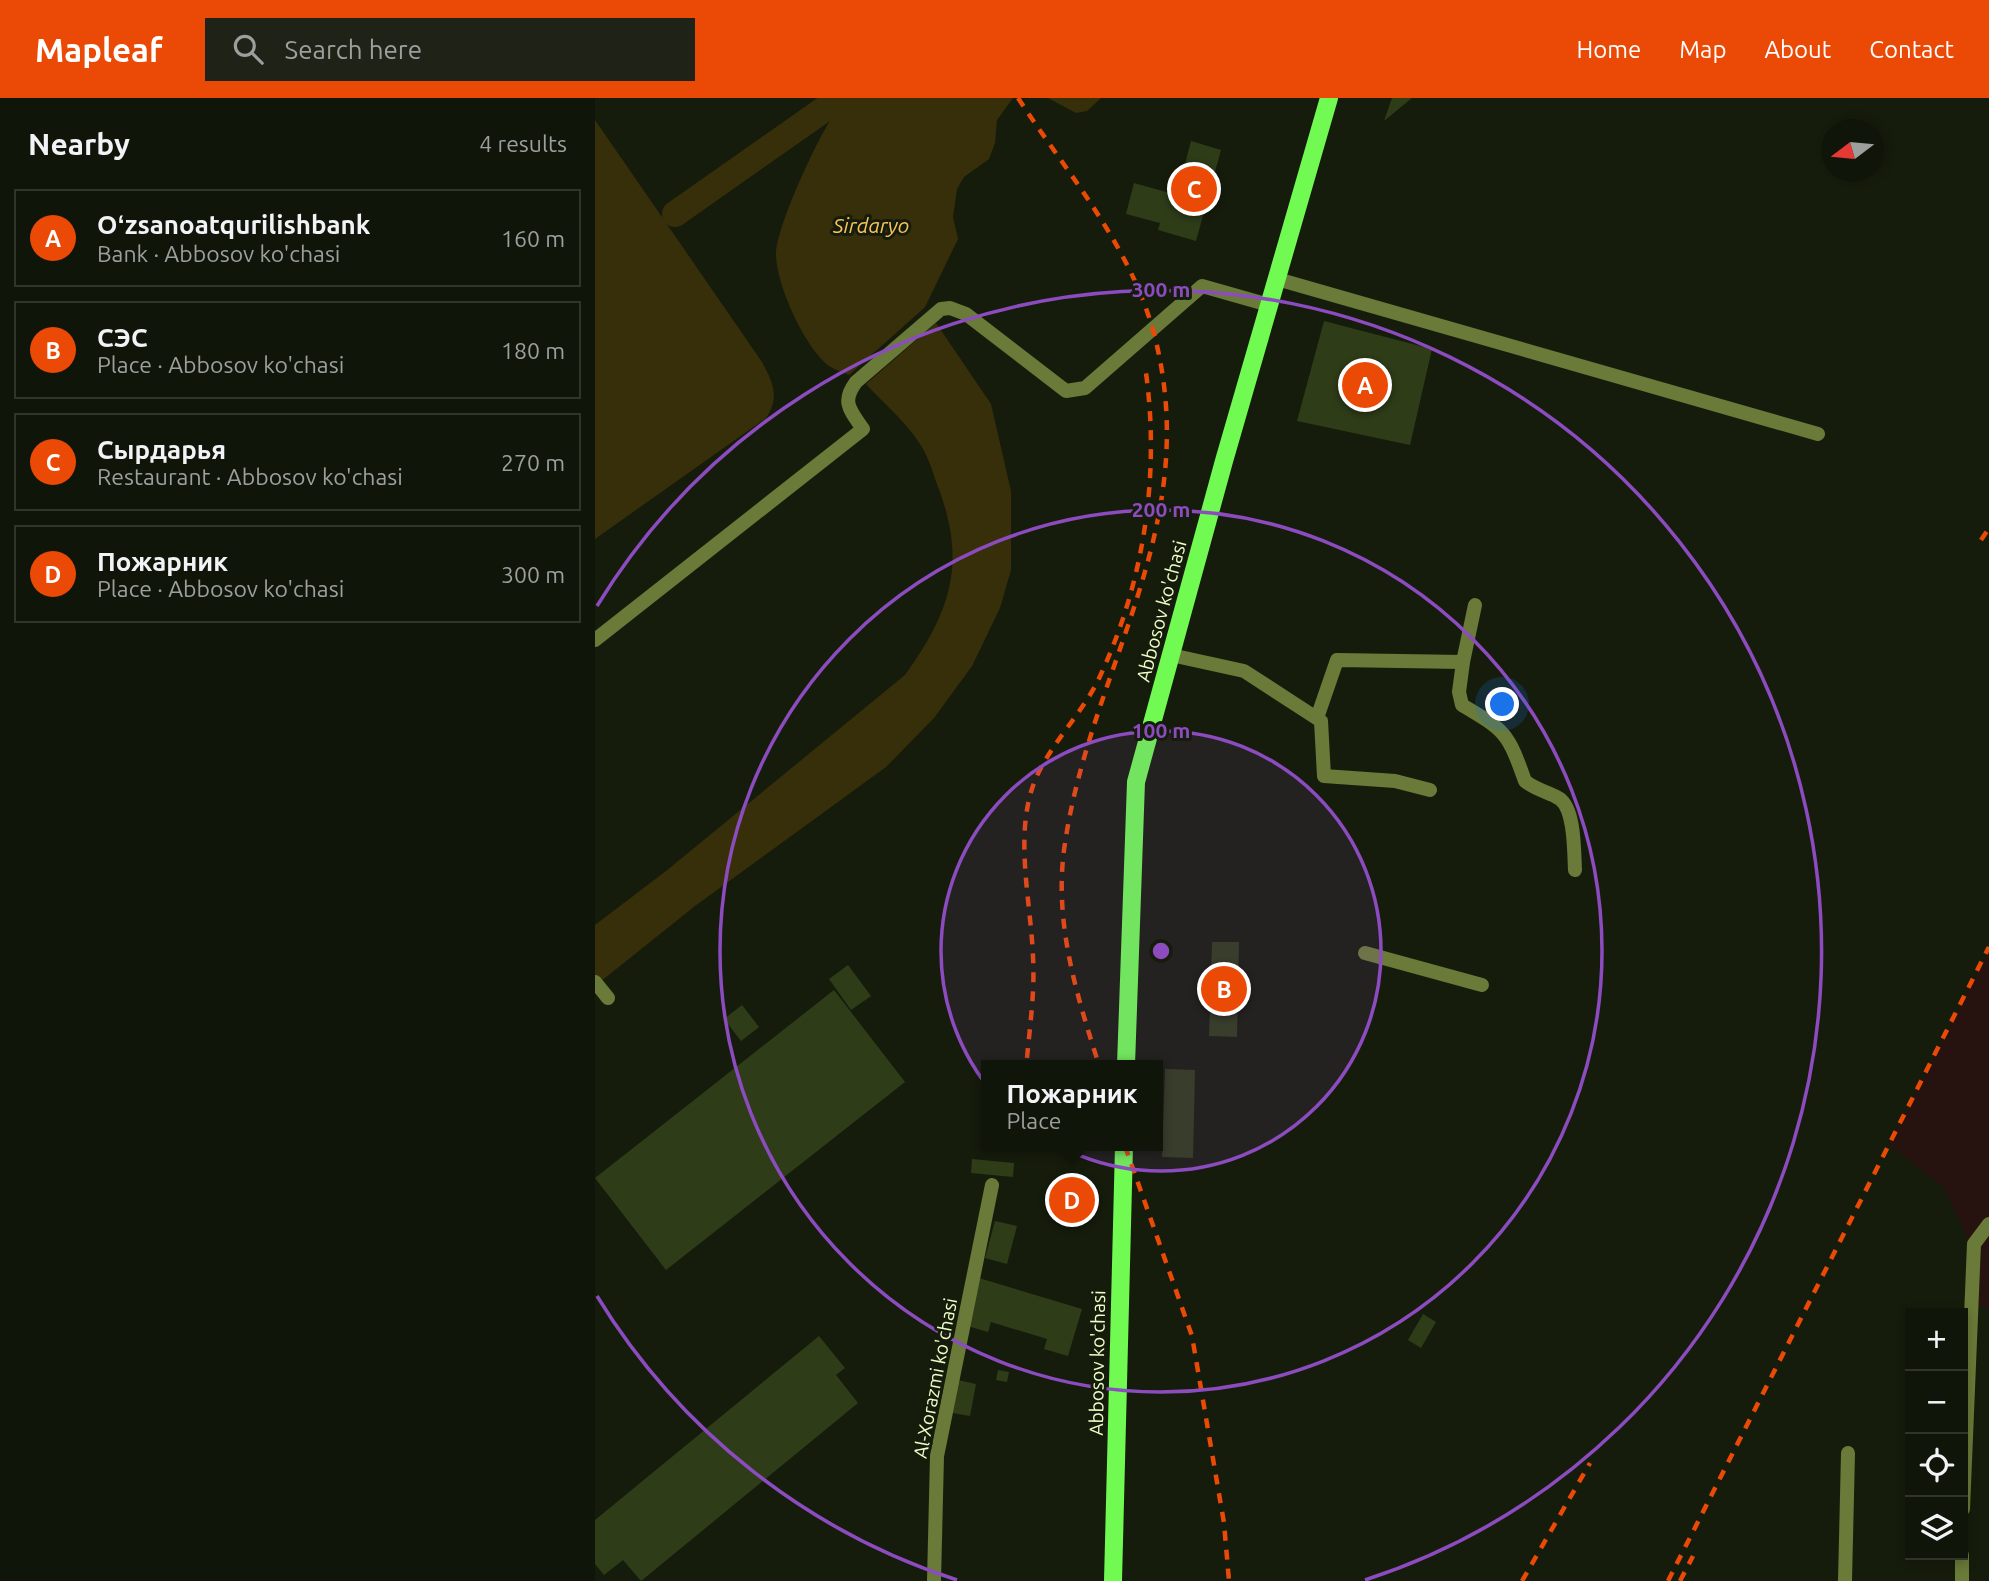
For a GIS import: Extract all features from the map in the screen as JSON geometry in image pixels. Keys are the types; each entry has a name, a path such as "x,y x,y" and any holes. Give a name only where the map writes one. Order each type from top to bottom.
{"main road":[{"name":"Abbosov ko'chasi","path":"1126,1060 1136,782 1329,98"},
{"name":"Abbosov ko'chasi","path":"1113,1581 1124,1151"}],"street":[{"path":"1277,279 1818,434"},
{"path":"595,640 863,429 846,405 847,394 856,382 941,309 950,308 966,314 1066,391 1085,388 1202,286 1269,305"},
{"path":"1475,605 1459,692 1462,705 1500,727 1508,736 1525,781 1561,800 1566,806 1573,833 1575,870"},
{"path":"1171,655 1244,671 1321,721 1324,776 1395,781 1430,790"},
{"path":"1317,718 1337,660 1463,662"},
{"path":"1365,953 1482,985"},
{"path":"595,982 608,998"},
{"name":"Al-Xorazmi ko'chasi","path":"934,1581 937,1456 992,1185"},
{"path":"1963,1497 1974,1244 1989,1224"},
{"path":"1845,1581 1848,1453"},
{"path":"1962,1560 1962,1581"}],"shaded area":[{"path":"1989,950 1989,1309 1970,1301 1974,1252 1944,1188 1889,1144"}],"water":[{"name":"Sirdaryo","path":"853,98 1013,98 997,120 995,143 989,159 964,177 957,189 953,217 958,239 925,307 849,375 829,366 802,331 781,283 776,256 782,227 815,148 830,121"},
{"path":"1048,98 1101,98 1087,111 1076,113"},
{"path":"595,120 762,362 772,383 774,397 766,418 595,539"},
{"path":"936,323 991,404 1011,491 1011,570 1000,608 972,666 934,718 886,767 695,906 595,986 595,925 666,871 905,675 934,629 950,584 951,537 946,512 929,462 918,440 866,384"}],"building":[{"path":"1392,98 1412,98 1384,121"},
{"path":"1191,141 1221,150 1196,241 1158,230 1160,223 1126,214 1134,183 1177,195"},
{"path":"1324,321 1432,349 1410,445 1297,421"},
{"path":"1212,942 1239,942 1237,1037 1209,1036"},
{"path":"848,965 871,996 851,1010 829,979"},
{"path":"834,990 905,1082 666,1270 595,1178"},
{"path":"742,1005 759,1027 741,1041 724,1019"},
{"path":"1165,1069 1195,1070 1193,1158 1162,1157"},
{"path":"972,1159 1014,1163 1013,1177 971,1173"},
{"path":"995,1221 1017,1226 1007,1264 985,1258"},
{"path":"979,1278 1082,1309 1068,1356 1044,1349 1047,1339 991,1322 988,1332 964,1325"},
{"path":"1423,1314 1436,1322 1421,1348 1408,1340"},
{"path":"819,1336 845,1368 836,1375 858,1403 641,1581 623,1560 604,1575 595,1564 595,1520"},
{"path":"998,1370 1009,1372 1007,1382 996,1380"},
{"path":"953,1379 976,1384 970,1416 947,1412"}],"waterway":[{"name":"Sirdaryo","path":"675,214 840,98"}],"railway":[{"path":"1018,98 1094,209 1128,267 1153,330 1166,400 1165,467 1156,530 1139,592 1079,777 1065,843 1062,872 1064,928 1082,1011 1097,1060"},
{"path":"1027,1058 1033,970 1024,847 1028,803 1040,769 1101,674 1128,602 1138,565 1149,489 1150,411 1146,373"},
{"path":"1981,540 1989,528"},
{"path":"1668,1581 1989,947"},
{"path":"1127,1151 1192,1336 1224,1523 1229,1581"},
{"path":"1522,1581 1590,1463"},
{"path":"1680,1581 1693,1556"}],"place":[{"name":"Сырдарья","path":"1194,189"},
{"name":"Oʻzsanoatqurilishbank","path":"1365,385"},
{"name":"СЭС","path":"1224,989"},
{"name":"Пожарник","path":"1072,1200"}]}
